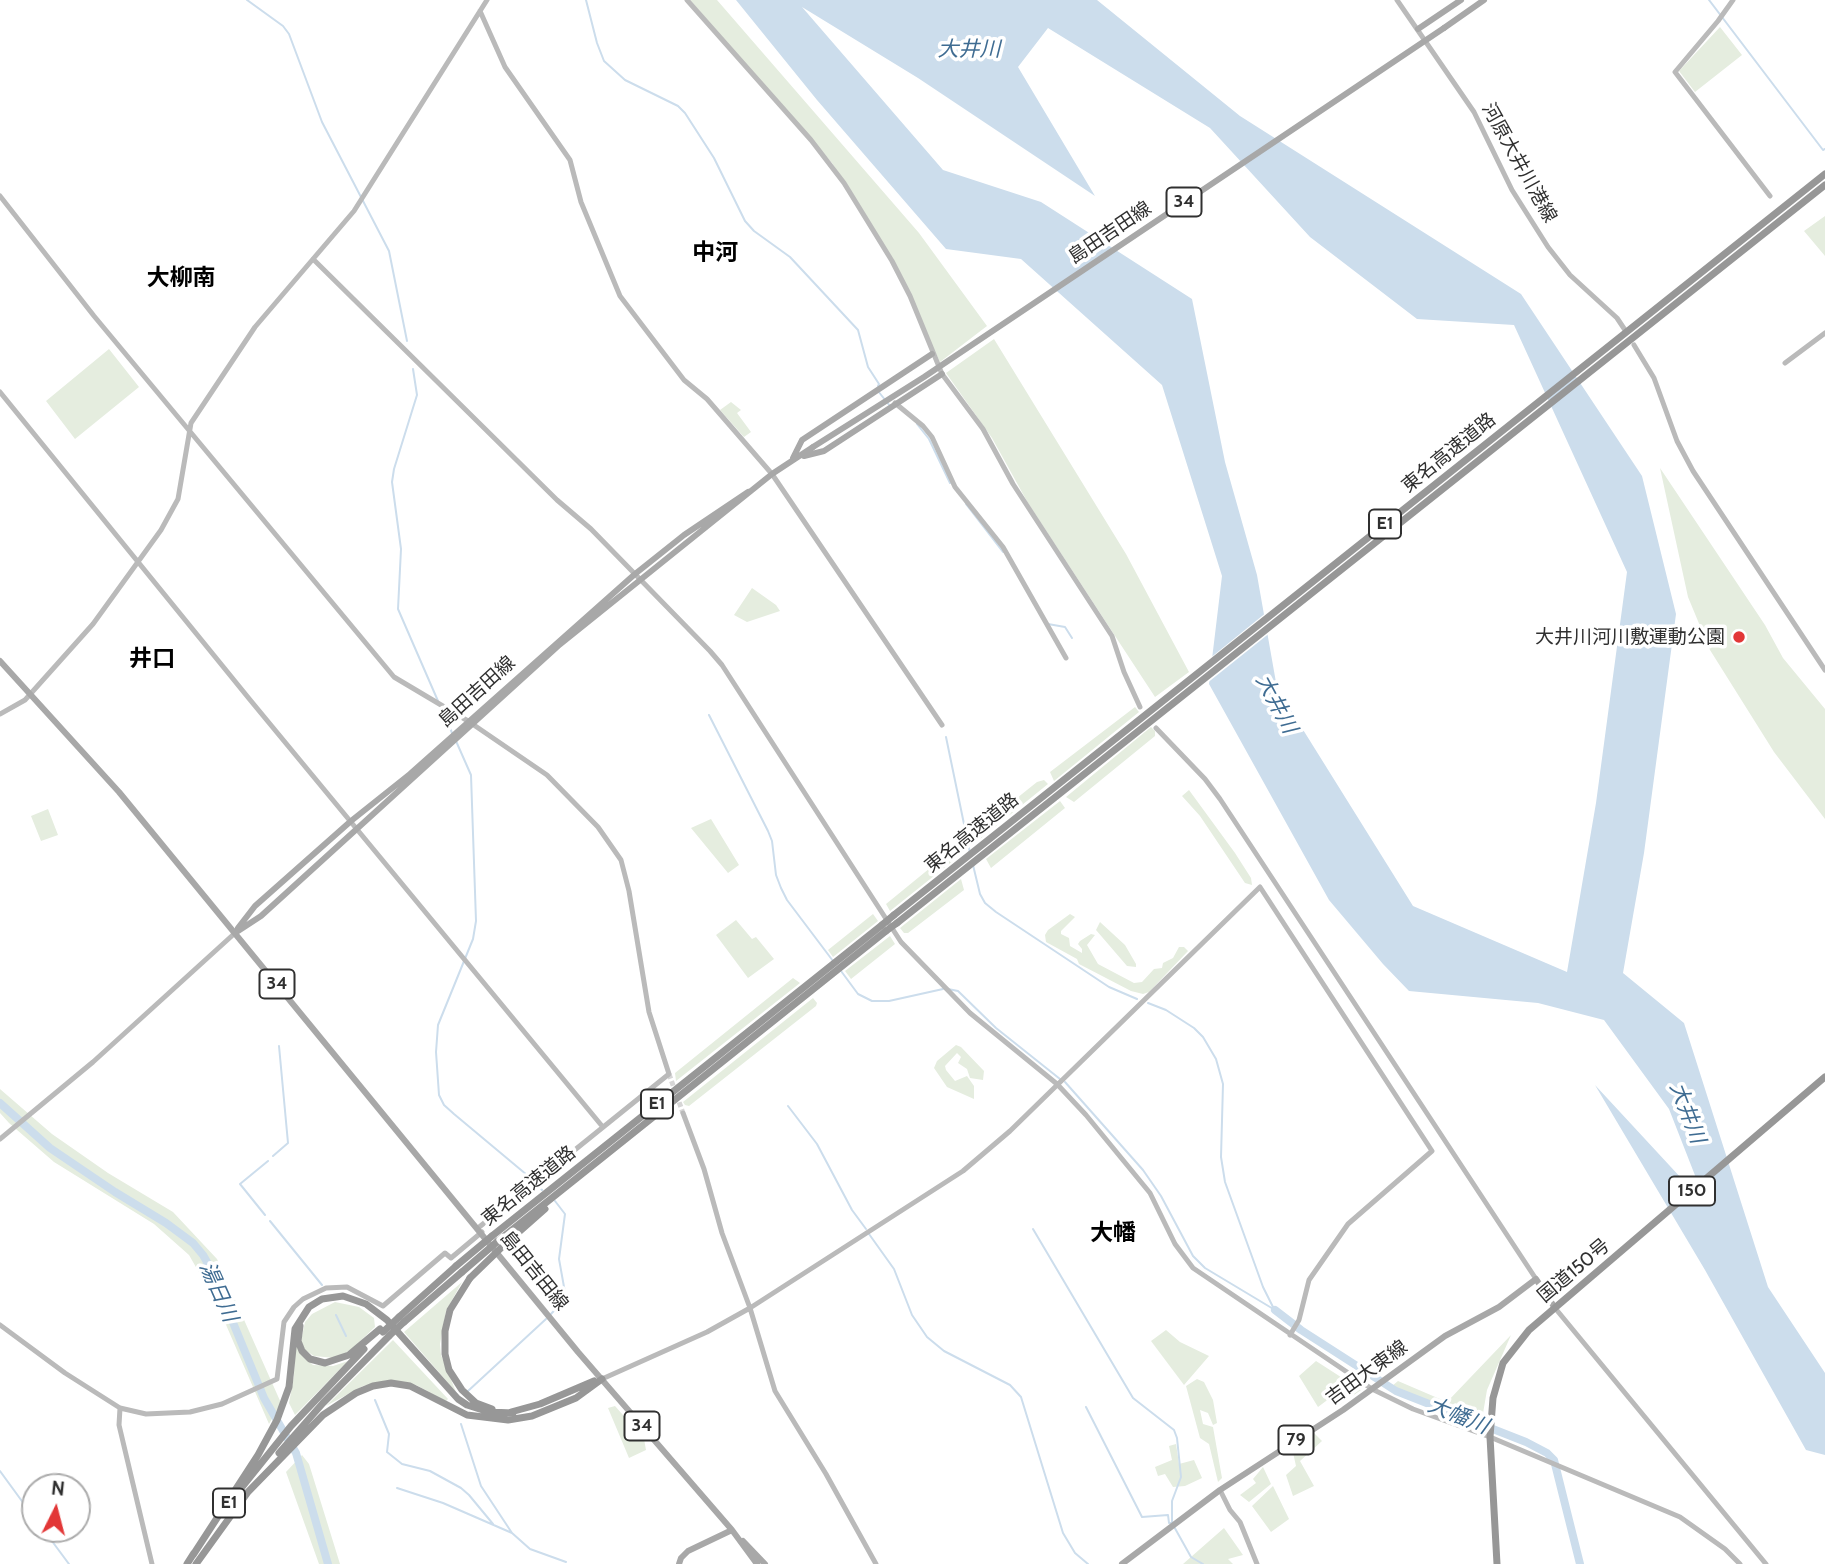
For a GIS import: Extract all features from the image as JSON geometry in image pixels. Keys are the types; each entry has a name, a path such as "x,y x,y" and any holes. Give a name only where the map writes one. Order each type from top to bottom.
{"highway":[{"name":"東名高速道路","path":"1609,352 1825,174"},
{"name":"東名高速道路","path":"400,1318 426,1293 604,1157 958,869 980,846 1166,704 1609,352 1825,186"},
{"name":"東名高速道路","path":"958,869 983,856 1166,704"},
{"name":"東名高速道路","path":"497,1241 824,976"},
{"name":"国道150号","path":"1497,1564 1490,1437 1493,1398 1503,1363 1530,1330 1825,1077"},
{"path":"497,1241 457,1295 446,1324 444,1349 454,1380 470,1398 488,1408 513,1413"},
{"name":"東名高速道路","path":"196,1564 279,1451 384,1332 459,1269"},
{"path":"193,1555 267,1440 288,1391 292,1342 299,1319 316,1302 343,1296 361,1301 382,1315 458,1399 489,1412 513,1413 602,1378"},
{"path":"384,1332 349,1355 330,1363 310,1359 302,1351 298,1341 300,1324 312,1309 334,1300 356,1303 377,1316 391,1330 453,1400 484,1418"},
{"path":"279,1451 294,1433 337,1404 356,1393 383,1384 411,1386 462,1413 508,1420 533,1416 576,1398 602,1378"},
{"name":"東名高速道路","path":"187,1564 232,1499 279,1451"}],"main road":[{"path":"1418,29 1461,0"},
{"name":"島田吉田線","path":"235,933 261,916 470,722 684,535 792,460 924,377 1484,0"},
{"path":"792,460 802,440 932,354"},
{"path":"792,460 824,451 942,374"},
{"path":"880,388 892,405"},
{"name":"島田吉田線","path":"0,661 32,693 119,792 602,1378 732,1530 765,1564"},
{"name":"島田吉田線","path":"235,933 255,906 351,821 454,737"},
{"path":"1536,1279 1557,1307"},
{"name":"吉田大東線","path":"1122,1564 1220,1490 1372,1389 1445,1336 1499,1307 1536,1279"},
{"path":"679,1564 688,1551 732,1530"},
{"name":"島田吉田線","path":"732,1530 757,1564"}],"street":[{"path":"0,713 18,705 32,693 104,610 175,508 188,429 255,327 362,199 487,0"},
{"path":"687,0 811,140 844,183 904,285 942,374 983,429 1013,484 1112,636 1140,707"},
{"name":"河原大井川港線","path":"1397,0 1475,113 1512,190 1548,247 1570,275 1617,318 1625,330"},
{"path":"1733,0 1675,72 1770,196"},
{"path":"480,11 505,66 570,160 581,202 620,296 684,380 707,399 772,474 942,726"},
{"path":"0,196 94,316 394,677 470,722 547,775 598,827 621,860 629,891 649,1012 669,1074 535,1182 452,1258 445,1253 383,1306 347,1287 326,1288 303,1299 284,1322 280,1338 279,1374 274,1380 222,1404 177,1414 146,1414 120,1408 65,1373 0,1325"},
{"path":"313,260 637,577 722,665 901,942 951,996 1057,1084 1137,1175 1150,1193 1175,1244 1193,1268 1292,1332 1372,1389 1413,1409 1490,1437 1680,1517 1725,1549 1740,1564"},
{"path":"1785,363 1825,333"},
{"path":"1634,345 1654,378 1677,441 1693,471 1825,670"},
{"path":"0,392 602,1126"},
{"path":"892,405 923,426 932,437 955,487 1003,547 1066,658"},
{"path":"1156,728 1205,779 1220,799 1536,1279"},
{"path":"602,1378 702,1334 750,1308 933,1192 983,1156 1260,887 1432,1151 1348,1224 1309,1280 1299,1320 1292,1332"},
{"path":"0,1139 93,1062 235,933"},
{"path":"683,1113 704,1169 722,1233 750,1308 775,1391 813,1456 827,1474 876,1564"},
{"path":"1557,1307 1766,1564"},
{"path":"120,1408 119,1425 152,1564"},
{"path":"1220,1490 1230,1510 1240,1522 1257,1564"}],"shaded area":[{"path":"690,0 717,0 919,233 987,326 940,362 888,251 832,163"},
{"path":"1720,27 1742,55 1695,92 1679,71"},
{"path":"1825,216 1825,256 1804,231"},
{"path":"994,339 1126,554 1189,672 1155,697 1028,503 992,438 946,373"},
{"path":"109,349 139,387 75,439 46,401"},
{"path":"731,402 741,410 737,413 751,432 744,437 720,410"},
{"name":"大井川河川敷運動公園","path":"1660,468 1765,625 1783,658 1825,709 1825,819 1774,752 1710,650 1688,597"},
{"path":"752,588 780,611 747,622 734,615"},
{"path":"1135,707 1139,712 1054,781 1050,772"},
{"path":"1151,727 1155,736 1074,802 1066,797"},
{"path":"1044,780 1048,784 980,839 977,830 1037,782"},
{"path":"1189,790 1235,853 1251,878 1252,885 1245,883 1200,816 1182,796"},
{"path":"1060,801 1065,808 991,868 986,859"},
{"path":"48,809 58,835 41,841 31,816"},
{"path":"711,819 739,865 728,873 691,828"},
{"path":"946,855 954,860 890,911 886,904"},
{"path":"961,879 964,890 908,933 904,933 900,928"},
{"path":"873,914 878,921 833,957 828,950"},
{"path":"1070,914 1075,917 1061,934 1069,938 1070,946 1082,953 1078,944 1080,941 1091,934 1095,935 1087,945 1098,964 1134,983 1142,982 1154,969 1162,968 1163,963 1173,958 1179,947 1188,951 1149,992 1143,994 1131,991 1079,964 1077,959 1046,942 1045,935 1048,930"},
{"path":"736,920 752,939 756,937 774,959 748,978 716,935"},
{"path":"1100,922 1125,945 1136,967 1127,966 1096,930"},
{"path":"890,936 895,944 851,979 845,971"},
{"path":"793,978 800,983 676,1081 675,1073"},
{"path":"813,998 816,1006 689,1106 685,1105 683,1102"},
{"path":"956,1045 984,1071 983,1080 970,1078 967,1069 958,1063 961,1057 957,1053 945,1066 955,1081 967,1076 974,1086 974,1099 947,1087 934,1068 937,1061"},
{"path":"0,1089 52,1134 108,1173 173,1212 217,1259 281,1403 269,1424 217,1304 189,1255 154,1224 54,1162 9,1123 0,1113"},
{"path":"462,1282 446,1311 440,1344 441,1355 456,1392 404,1332"},
{"path":"335,1302 359,1307 374,1318 375,1327 344,1354 335,1358 314,1356 305,1350 301,1341 305,1322 312,1314"},
{"path":"1166,1330 1180,1342 1209,1356 1184,1385 1151,1341"},
{"path":"1511,1335 1487,1390 1481,1425 1416,1400 1392,1386 1398,1381 1447,1402"},
{"path":"393,1340 448,1399 446,1401 416,1385 388,1380 363,1386 326,1406"},
{"path":"295,1343 313,1365 333,1366 348,1361 295,1415 289,1403 294,1376"},
{"path":"1316,1361 1361,1390 1338,1406 1330,1398 1318,1407 1299,1376"},
{"path":"1197,1379 1204,1382 1213,1400 1217,1423 1213,1425 1208,1413 1200,1410 1203,1424 1213,1427 1222,1478 1218,1482 1209,1444 1200,1438 1186,1386"},
{"path":"615,1406 644,1439 646,1450 629,1458 608,1408"},
{"path":"1314,1433 1322,1441 1300,1461 1314,1486 1293,1496 1286,1475 1296,1466 1292,1448"},
{"path":"1176,1444 1179,1464 1194,1460 1202,1478 1185,1486 1173,1487 1165,1474 1158,1476 1155,1467 1172,1460 1169,1446"},
{"path":"302,1455 309,1464 340,1564 319,1564 286,1472"},
{"path":"1263,1467 1271,1484 1249,1502 1240,1495 1256,1483 1253,1479"},
{"path":"1273,1486 1289,1519 1271,1532 1252,1506"},
{"path":"1224,1528 1243,1555 1228,1559 1233,1564 1183,1564"}],"water":[{"name":"大井川","path":"736,0 1097,0 1240,116 1521,294 1642,476 1676,614 1644,853 1623,973 1684,1023 1768,1287 1825,1373 1825,1455 1806,1450 1705,1270 1595,1085 1707,1206 1669,1109 1604,1020 1538,1003 1409,991 1329,900 1209,684 1222,576 1162,385 1021,259 946,249 817,100","holes":["802,7 918,78 1095,196 1018,67 1048,28 1210,128 1310,237 1417,319 1514,325 1627,572 1596,803 1567,972 1413,906 1277,688 1257,575 1225,462 1192,299 1041,202 943,170"]}],"pier":[{"path":"1267,612 1271,632 1206,684 1209,659"}],"waterway":[{"path":"247,0 283,26 289,34 322,122 389,251 407,341"},
{"path":"586,0 604,61 625,80 678,106 685,113 714,158 745,221 754,231 790,257 858,330 868,367 878,386"},
{"path":"1709,0 1823,150 1825,149"},
{"path":"413,369 417,395 392,482 401,549 398,609 438,701"},
{"path":"878,391 890,406"},
{"path":"917,424 929,439 950,483"},
{"path":"966,504 1003,552"},
{"path":"1048,624 1065,627 1072,638"},
{"path":"441,706 452,733"},
{"path":"709,715 768,831 772,841 776,875 787,900 833,961"},
{"path":"946,737 970,853"},
{"path":"456,741 471,775 476,921 473,939 438,1025 436,1052 439,1095 444,1105 533,1180"},
{"path":"973,865 980,894 985,903 996,912 1109,987 1137,999"},
{"path":"841,971 858,994 872,1001 889,1001 943,989"},
{"path":"948,989 958,991 996,1028 1060,1079"},
{"path":"1148,1003 1166,1010 1194,1028 1203,1037 1216,1059 1223,1084 1221,1157 1225,1182 1263,1287 1274,1309"},
{"path":"273,1156 288,1143 279,1046"},
{"path":"1065,1082 1143,1170 1161,1196 1193,1256 1205,1268 1275,1310"},
{"name":"湯日川","path":"0,1103 50,1148 166,1223 193,1243 203,1255 264,1398 296,1453 328,1564"},
{"path":"788,1106 817,1144 852,1210 866,1229"},
{"path":"265,1215 240,1184 268,1161"},
{"path":"537,1184 542,1190"},
{"path":"550,1315 566,1298 559,1259 565,1214 555,1201"},
{"path":"270,1221 322,1285"},
{"path":"1033,1229 1133,1398 1174,1430 1181,1477 1172,1501 1172,1523 1191,1557 1203,1564"},
{"path":"869,1234 894,1269 912,1315 927,1337 944,1351 1010,1385 1021,1397 1063,1533 1075,1553 1088,1564"},
{"name":"大幡川","path":"1275,1310 1301,1330 1396,1391 1526,1442 1547,1453 1554,1460 1580,1564"},
{"path":"336,1315 346,1336"},
{"path":"468,1391 546,1319"},
{"path":"375,1400 389,1434 387,1452 402,1464 430,1471 461,1488 493,1524"},
{"path":"1086,1407 1142,1517 1168,1515 1169,1523 1172,1523"},
{"path":"461,1424 481,1486 512,1533 530,1549 566,1562"},
{"path":"0,1471 21,1500"},
{"path":"397,1488 443,1503 512,1533"},
{"path":"53,1543 69,1564"}],"tunnel":[{"path":"669,1074 683,1113"}],"place":[{"name":"大井川河川敷運動公園","path":"1739,637"}],"district":[{"name":"中河","path":"715,253"},
{"name":"大柳南","path":"181,278"},
{"name":"井口","path":"152,659"},
{"name":"大幡","path":"1113,1233"}]}
